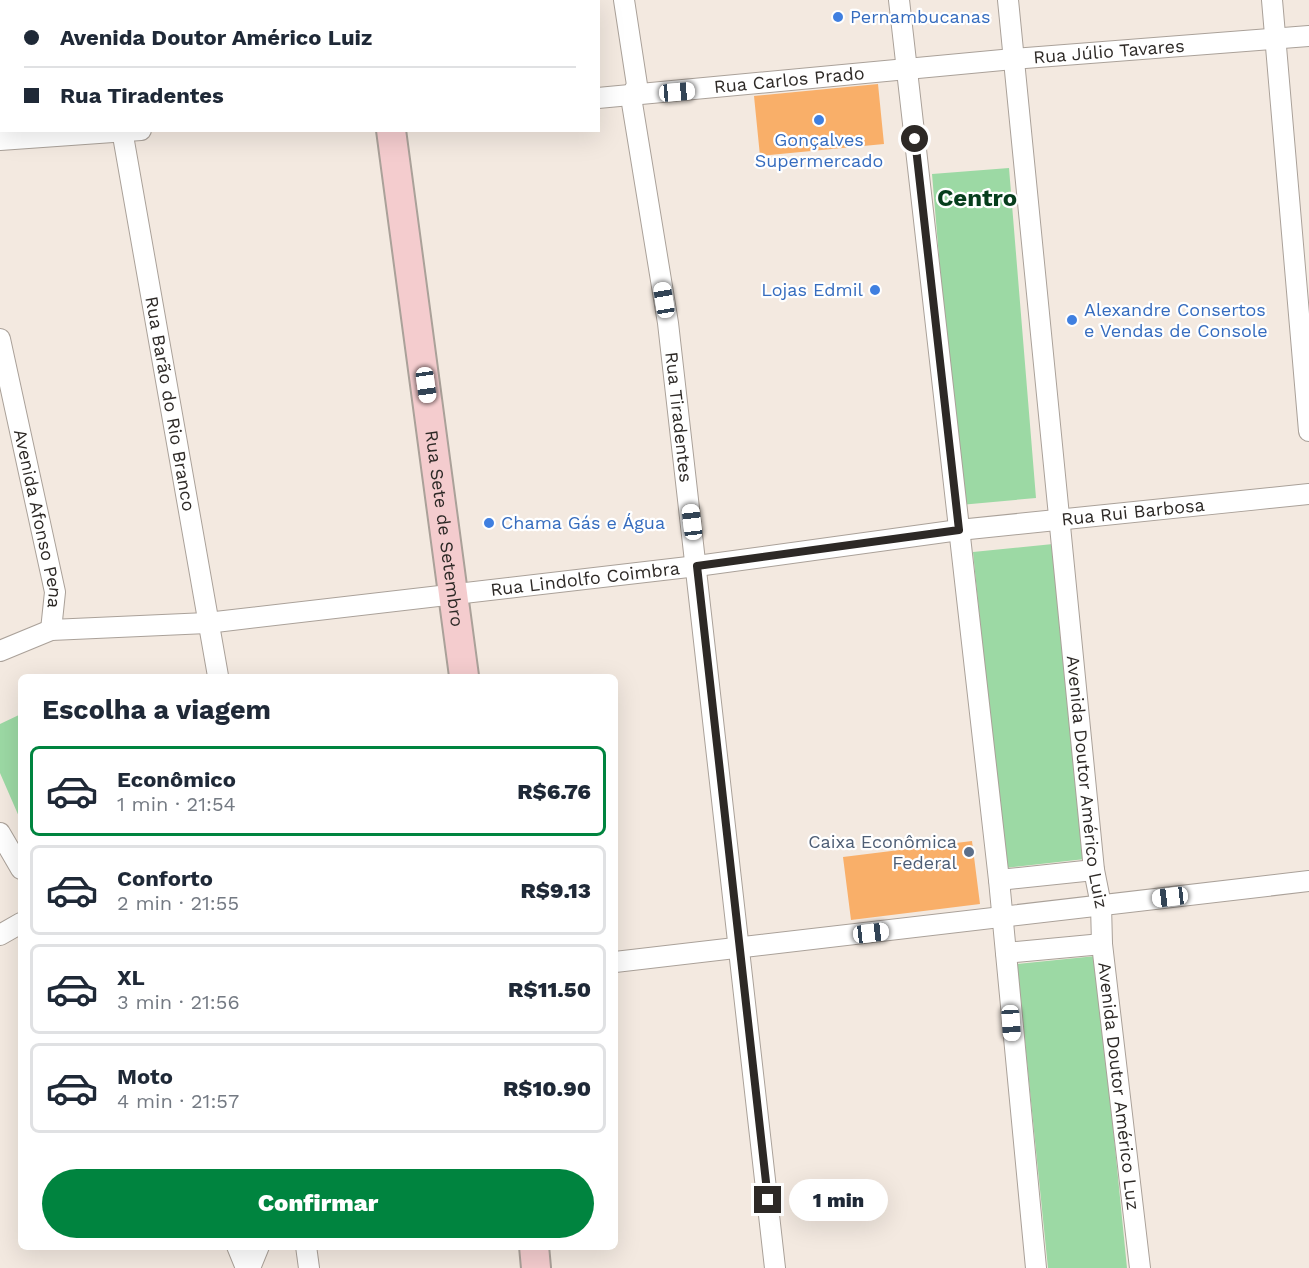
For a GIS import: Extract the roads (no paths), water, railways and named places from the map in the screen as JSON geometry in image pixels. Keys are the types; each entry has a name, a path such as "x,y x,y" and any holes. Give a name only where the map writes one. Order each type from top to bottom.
{"main road":[{"name":"Rua Sete de Setembro","path":"391,132 464,674"},
{"path":"534,1250 536,1268"}],"street":[{"name":"Rua Tiradentes","path":"624,0 637,85 631,97 668,322 775,1268"},
{"path":"899,0 1003,917 1036,1268"},
{"name":"Avenida Doutor Américo Luiz","path":"618,962 739,950 1101,905 1094,870 1008,0"},
{"path":"1272,0 1309,431"},
{"name":"Rua Júlio Tavares","path":"908,70 1013,58 1309,36"},
{"name":"Rua Carlos Prado","path":"600,98 631,97 908,70"},
{"path":"0,140 115,132"},
{"name":"Rua Barão do Rio Branco","path":"129,132 207,623 218,674"},
{"name":"Avenida Afonso Pena","path":"0,339 55,592 51,630"},
{"name":"Rua Rui Barbosa","path":"959,530 1309,494"},
{"name":"Rua Lindolfo Coimbra","path":"0,651 51,630 207,623 697,566 959,530"},
{"path":"0,833 18,864"},
{"path":"999,880 1094,870"},
{"path":"1101,905 1309,881"},
{"name":"Avenida Doutor Américo Luz","path":"1101,905 1102,944 1140,1268"},
{"path":"0,935 18,925"},
{"path":"1006,953 1102,944"},
{"path":"239,1250 248,1268"},
{"path":"248,1268 257,1250"},
{"path":"307,1250 309,1268"}],"place":[{"name":"Pernambucanas","path":"838,17"},
{"name":"Gonçalves Supermercado","path":"819,120"},
{"name":"Lojas Edmil","path":"875,290"},
{"name":"Alexandre Consertos e Vendas de Console","path":"1072,320"},
{"name":"Chama Gás e Água","path":"489,523"},
{"name":"Caixa Econômica Federal","path":"969,852"}],"district":[{"name":"Centro","path":"977,198"}]}
